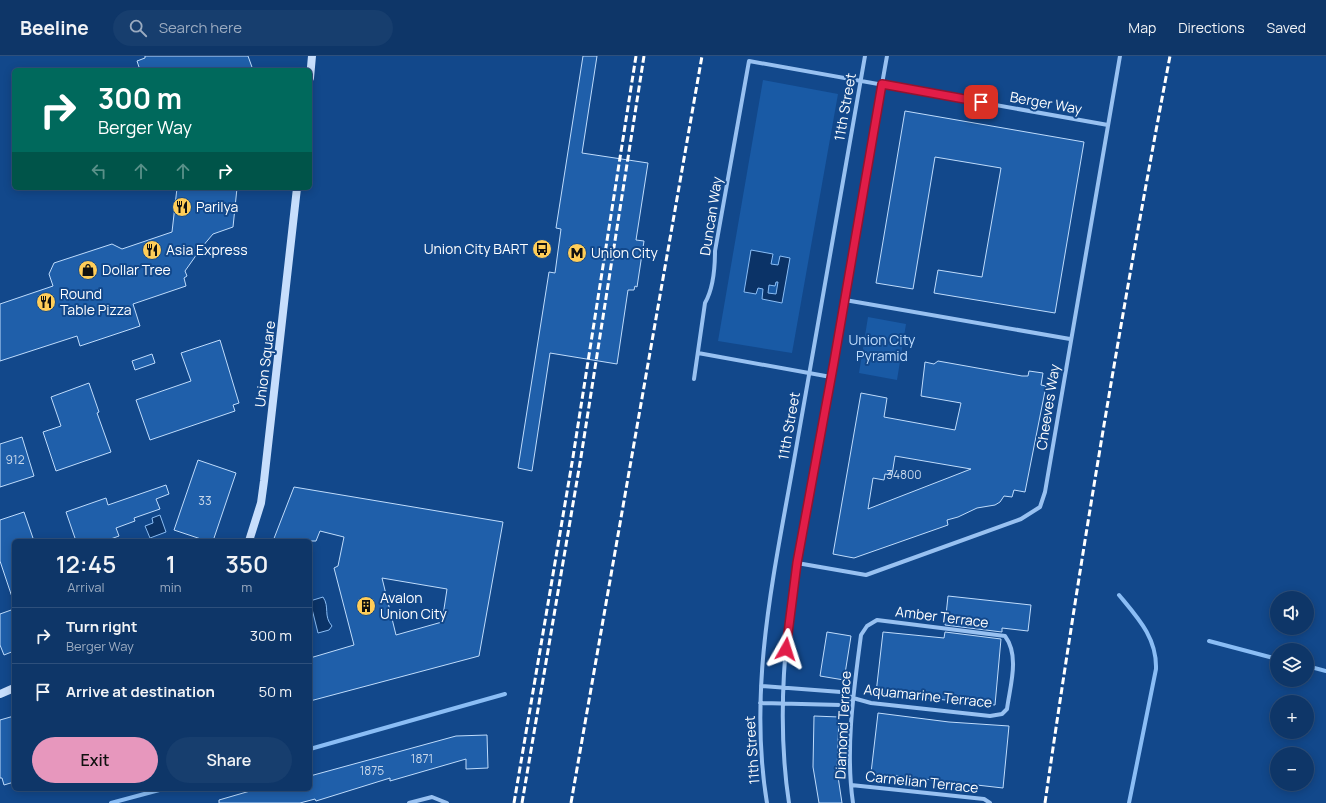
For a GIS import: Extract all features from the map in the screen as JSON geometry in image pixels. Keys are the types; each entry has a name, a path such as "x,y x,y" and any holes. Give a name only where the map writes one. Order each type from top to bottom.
{"street":[{"path":"311,68 312,56"},
{"name":"11th Street","path":"767,803 761,749 760,703 774,577 865,56"},
{"path":"789,803 784,763 783,703 790,616 797,563 845,300 887,56"},
{"name":"Cheeves Way","path":"797,563 866,575 1017,521 1038,509 1045,492 1070,339 1120,56"},
{"name":"Duncan Way","path":"698,353 705,303 708,298 712,277 716,244 749,61 861,81"},
{"name":"Berger Way","path":"861,81 1108,125"},
{"name":"Union Square","path":"250,539 261,503 264,481 297,190"},
{"path":"845,300 1070,339"},
{"path":"694,379 698,353 831,377"},
{"name":"Amber Terrace","path":"867,626 877,620 1005,636 1012,645 1013,657 1007,709 1002,714"},
{"name":"Diamond Terrace","path":"854,803 851,785 852,698 861,635 867,626"},
{"name":"Aquamarine Terrace","path":"761,686 841,692 852,698 871,703 990,716 1002,714"},
{"path":"0,694 12,689"},
{"name":"Aquamarine Terrace","path":"760,703 841,705 852,698"},
{"name":"Carnelian Terrace","path":"851,785 984,799 990,803"},
{"path":"409,803 432,797 447,803"}],"green space":[{"path":"763,80 838,94 792,353 718,341"},
{"name":"Union City Pyramid","path":"868,317 906,324 897,380 859,373"}],"shaded area":[{"path":"751,250 773,254 771,264 778,265 780,256 790,258 782,303 762,299 763,289 758,288 756,294 744,292","holes":["776,282 778,282 776,294 768,293 769,285 775,286"]},
{"path":"160,515 166,532 150,538 145,526 153,523 152,518"},
{"path":"323,597 326,604 328,619 332,626 329,630 318,633 312,609 312,600"}],"building":[{"path":"145,56 248,56 252,68 139,68 137,61 145,58"},
{"path":"583,56 597,56 582,153 648,163 636,240 644,241 637,287 635,286 634,290 628,290 617,364 550,353 532,471 518,468 549,272 555,273 561,229 556,228"},
{"path":"905,111 1084,142 1055,313 934,293 938,270 982,277 1001,168 935,157 913,289 876,283"},
{"path":"177,190 237,190 233,227 213,234 202,247 185,271 187,276 184,278 186,286 133,304 140,326 80,346 77,336 0,361 0,304 53,286 49,274 54,263 112,244 122,249 172,232"},
{"path":"220,340 239,403 233,405 235,411 150,440 136,400 191,381 181,353"},
{"path":"152,354 155,363 135,370 132,361"},
{"path":"938,361 1022,376 1028,376 1029,371 1043,373 1041,385 1046,386 1025,492 1014,490 1012,497 1004,496 1000,502 995,505 977,508 958,517 947,520 948,525 854,558 833,554 861,393 887,398 884,417 955,430 961,403 921,396 925,362 934,364","holes":["895,456 971,469 868,509 873,478 884,480 885,474 892,475"]},
{"path":"89,383 99,412 97,413 111,452 56,471 43,432 61,426 51,397"},
{"path":"22,437 34,476 0,487 0,444"},
{"path":"198,460 236,473 214,539 201,539 174,530"},
{"path":"166,485 169,494 156,499 160,509 134,518 135,521 116,528 119,536 111,539 75,539 66,512 106,498 108,505"},
{"name":"Avalon Union City","path":"294,487 503,522 479,656 312,700 312,657 354,645 334,568 338,566 344,537 320,531 316,541 312,541 312,539 274,539","holes":["382,578 447,589 442,622 396,635"]},
{"path":"24,512 33,539 12,539 12,597 0,561 0,520"},
{"path":"948,596 1031,605 1028,631 1002,628 1002,632 945,625"},
{"path":"12,610 12,652 4,655 0,645 0,614"},
{"path":"827,632 851,636 844,680 820,676"},
{"path":"883,632 944,638 945,632 1001,639 995,705 876,693"},
{"path":"878,713 949,722 1009,726 1003,788 871,773"},
{"path":"814,716 839,717 837,770 842,803 819,803 813,767"},
{"path":"12,717 12,783 4,785 2,778 0,778 0,720"},
{"path":"487,735 488,768 466,769 466,759 390,781 390,778 316,801 315,799 300,803 219,803 219,800 250,791 312,791 312,775 456,736"}],"waterway":[{"path":"1119,595 1139,620 1150,638 1156,669 1129,803"},
{"path":"1209,641 1270,657"},
{"path":"1314,668 1326,671"},
{"path":"312,748 505,694"},
{"path":"111,803 156,791"}],"railway":[{"path":"514,803 573,457 636,56"},
{"path":"522,803 581,457 644,56"},
{"path":"571,803 702,56"},
{"path":"1045,803 1103,429 1170,56"}],"place":[{"name":"Parilya","path":"182,207"},
{"name":"Union City BART","path":"542,249"},
{"name":"Asia Express","path":"152,250"},
{"name":"Union City","path":"577,253"},
{"name":"Dollar Tree","path":"88,270"},
{"name":"Round Table Pizza","path":"46,302"},
{"name":"Avalon Union City","path":"366,606"}],"route":[{"path":"786,649 797,563 834,362 882,84 981,102"}]}
